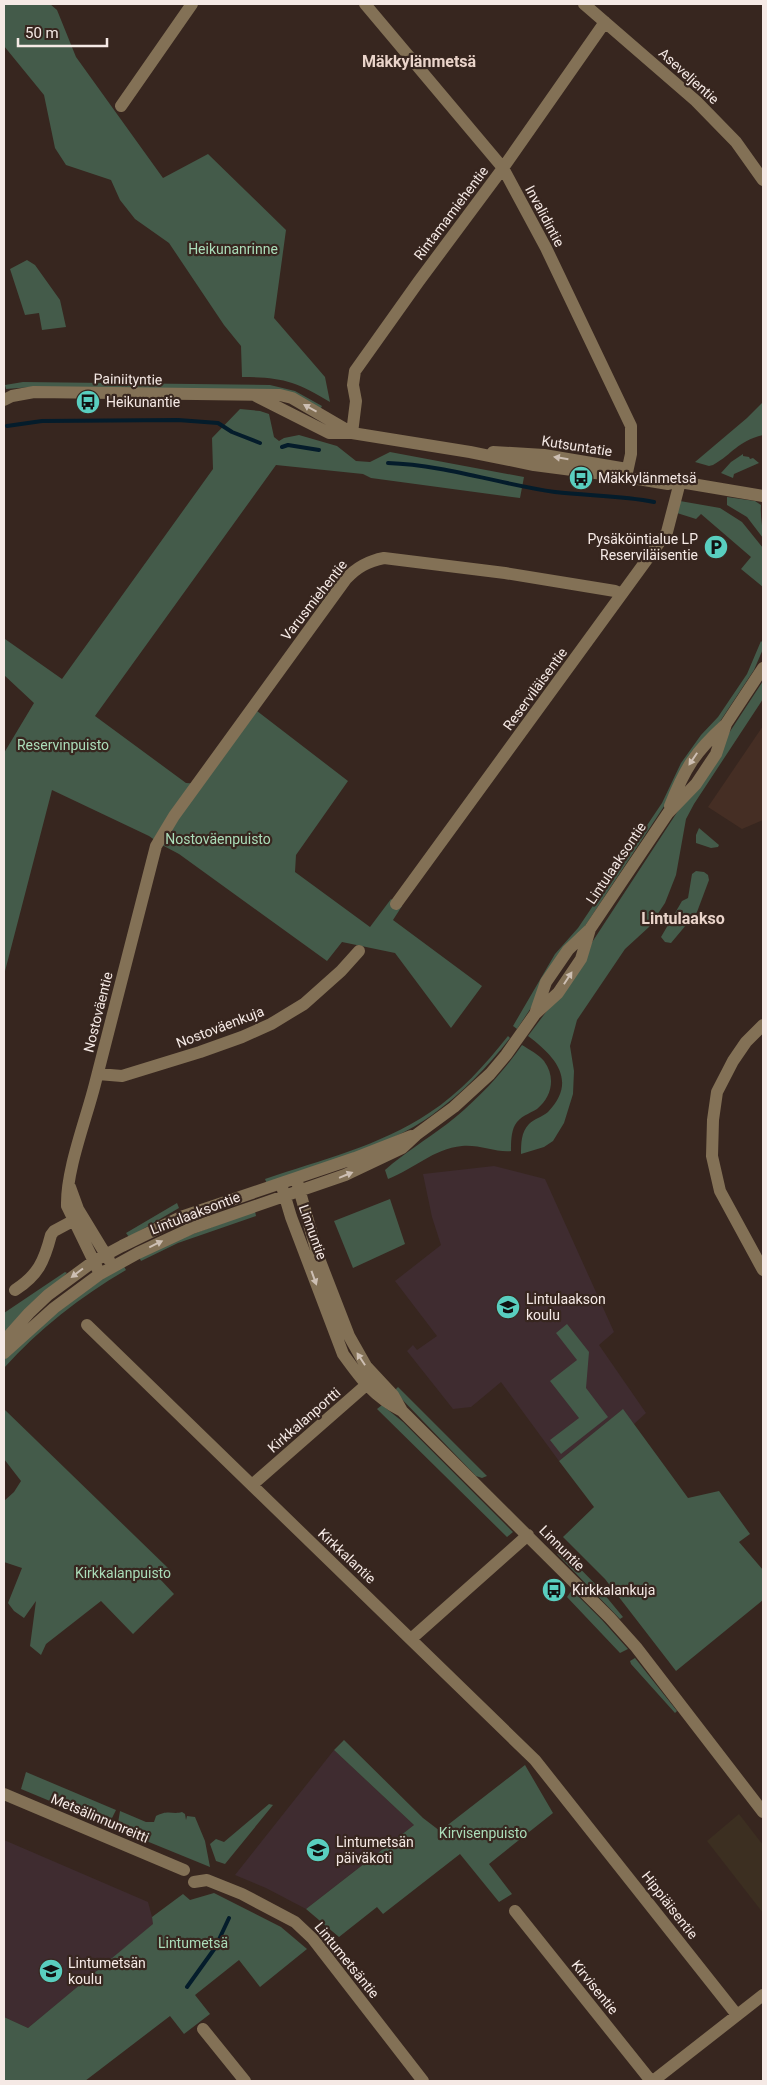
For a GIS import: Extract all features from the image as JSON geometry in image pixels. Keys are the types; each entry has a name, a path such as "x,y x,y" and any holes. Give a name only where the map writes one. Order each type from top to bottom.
{"street":[{"path":"121,106 192,4"},
{"name":"Invalidintie","path":"365,4 503,168 546,248 631,426 631,454 627,473"},
{"name":"Aseveljentie","path":"584,4 696,101 736,142 763,180"},
{"name":"Rintamamiehentie","path":"352,433 356,401 353,385 355,372 419,281 503,168 605,22"},
{"name":"Painiityntie","path":"4,400 12,396 34,392 254,396 328,433 352,433"},
{"name":"Kutsuntatie","path":"352,433 470,452 528,464 627,473 668,484 678,482 763,496"},
{"name":"Reserviläisentie","path":"396,904 667,532 678,482"},
{"name":"Varusmiehentie","path":"156,846 174,816 324,608 346,578 360,566 384,558 560,581 622,594"},
{"name":"Lintulaaksontie","path":"4,1353 54,1308 112,1266 192,1228 301,1192 368,1166 402,1148 416,1135 454,1107 490,1074 535,1014 558,993 581,959 590,929 668,813 696,784 716,754 726,724 763,668"},
{"name":"Nostoväentie","path":"112,1266 106,1254 67,1206 69,1185 156,846"},
{"name":"Nostoväenkuja","path":"98,1074 122,1076 200,1052 271,1024 304,1004 359,951"},
{"path":"763,1025 746,1042 733,1060 718,1092 713,1120 712,1156 720,1191 763,1270"},
{"name":"Lintulaaksontie","path":"4,1341 48,1295 106,1254 181,1217 416,1135"},
{"name":"Linnuntie","path":"296,1178 318,1256 348,1336 371,1381"},
{"name":"Linnuntie","path":"281,1183 344,1354 371,1381 393,1395 402,1410 610,1618 636,1647 763,1812"},
{"path":"14,1290 29,1281 40,1268 54,1231 78,1218"},
{"name":"Nostoväentie","path":"78,1218 100,1274"},
{"name":"Kirkkalantie","path":"86,1326 536,1760 580,1814"},
{"name":"Kirkkalanportti","path":"252,1485 371,1381"},
{"path":"411,1639 528,1535"},
{"name":"Metsälinnunreitti","path":"4,1794 184,1870"},
{"name":"Hippiäisentie","path":"580,1814 737,2015"},
{"name":"Lintumetsäntie","path":"194,1882 207,1880 242,1894 295,1922 313,1938 424,2081"},
{"name":"Kirvisentie","path":"515,1911 652,2081"},
{"path":"652,2081 763,1995"},
{"path":"203,2030 244,2081"}],"shaded area":[{"path":"763,726 763,820 742,829 708,807"},
{"name":"Lintulaakson koulu","path":"494,1166 545,1179 614,1332 599,1345 646,1413 634,1424 622,1410 559,1461 501,1382 471,1407 453,1409 407,1351 413,1345 417,1350 437,1336 395,1281 441,1245 432,1217 423,1174"},
{"name":"Lintumetsän päiväkoti","path":"334,1750 414,1825 306,1909 266,1888 235,1875"},
{"path":"739,1814 763,1845 763,1913 707,1841"},
{"name":"Lintumetsän koulu","path":"4,1840 148,1902 154,1924 28,2028 4,2017"}],"green space":[{"name":"Heikunanrinne","path":"4,4 50,4 57,10 76,57 163,178 208,154 286,230 274,318 325,377 330,402 307,389 278,379 242,377 241,346 224,325 169,243 135,219 120,200 111,180 66,165 55,148 44,95 4,46"},
{"path":"27,260 35,265 60,300 66,327 42,330 39,313 25,315 10,269"},
{"path":"23,382 270,385 295,391 322,406 320,410 303,400 32,387 6,389 5,385"},
{"path":"763,402 763,435 741,444 713,465 709,466 695,462 747,418"},
{"path":"240,409 269,414 274,437 279,441 299,435 337,446 356,461 370,462 390,452 524,477 520,498 371,478 363,474 276,465 95,716 186,783 202,784 257,711 348,781 296,855 295,872 370,927 391,899 402,906 393,920 482,986 451,1028 395,953 342,942 327,961 179,854 149,836 52,790 4,975 4,753 34,703 4,675 4,640 62,679 213,469 212,438"},
{"path":"743,454 743,456 750,459 753,458 759,463 734,474 733,478 721,473 731,462"},
{"path":"727,497 755,501 761,505 763,538 747,517 727,505"},
{"path":"680,501 720,508 742,522 763,548 763,587 741,569 751,557 701,514 696,519 677,513"},
{"path":"761,641 763,649 754,670 517,1029 513,1026 555,954 578,928 662,803 681,763 701,735 718,717 747,674"},
{"path":"763,681 763,699 686,819 676,875 665,903 649,927 625,949 577,1020 570,1046 574,1071 573,1094 564,1123 553,1141 544,1147 521,1154 521,1142 526,1127 548,1112 557,1101 562,1080 554,1061 547,1052 528,1036 549,1008"},
{"path":"699,828 719,845 718,847 711,848 696,843 696,835"},
{"path":"696,871 704,872 708,875 709,880 697,912 671,943 665,942 661,937 682,901 688,898 692,874"},
{"path":"508,1036 510,1038 474,1080 443,1107 414,1127 352,1155 267,1184 265,1179 370,1143 410,1125 451,1097 472,1078"},
{"path":"522,1045 537,1054 544,1061 550,1074 551,1086 542,1104 522,1117 515,1125 512,1134 511,1151 468,1146 452,1148 433,1155 388,1179 385,1170 468,1106 497,1077"},
{"path":"390,1199 405,1244 353,1268 334,1221"},
{"path":"177,1203 179,1208 129,1237 126,1233"},
{"path":"255,1211 256,1216 178,1243 141,1261 139,1257 158,1247"},
{"path":"123,1265 126,1270 92,1291 61,1314 31,1340 4,1368 4,1360 46,1321"},
{"path":"65,1272 67,1273 4,1335 4,1313"},
{"path":"567,1324 589,1352 586,1388 608,1417 561,1454 550,1440 579,1418 550,1381 577,1360 556,1333"},
{"path":"398,1387 487,1476 482,1478 476,1476 394,1391"},
{"path":"382,1405 403,1422 513,1532 507,1537 377,1409"},
{"name":"Kirkkalanpuisto","path":"4,1409 169,1569 159,1578 174,1594 133,1634 101,1601 46,1644 41,1655 30,1646 36,1601 24,1618 14,1611 8,1603 22,1568 4,1562 4,1501 14,1492 21,1481 4,1459"},
{"path":"623,1409 688,1498 719,1491 750,1534 739,1542 763,1570 763,1600 676,1671 605,1579 563,1537 594,1507 559,1461"},
{"path":"561,1549 599,1588 623,1617 620,1619 557,1554"},
{"path":"572,1590 628,1649 620,1653 567,1597"},
{"path":"635,1658 677,1711 675,1713 631,1664 630,1661"},
{"name":"Kirvisenpuisto","path":"344,1740 423,1818 440,1831 525,1765 553,1813 489,1864 512,1894 499,1902 460,1854 383,1914 377,1907 339,1937 306,1909 414,1825 334,1750"},
{"path":"26,1772 116,1810 110,1822 103,1823 21,1789"},
{"path":"269,1804 273,1805 225,1864 216,1861 210,1844 216,1839 224,1842"},
{"path":"120,1811 146,1822 154,1822 156,1816 167,1812 182,1812 185,1814 186,1820 187,1816 195,1817 205,1841 210,1867 117,1829"},
{"name":"Lintumetsä","path":"214,1893 281,1927 307,1949 260,1987 239,1960 195,1995 210,2014 184,2034 170,2016 85,2081 4,2081 4,2017 28,2028 153,1924 152,1917 183,1894 190,1900"}],"waterway":[{"path":"7,426 42,421 178,420 218,423 232,432 260,443"},
{"path":"282,447 288,445 319,450"},
{"path":"388,463 430,467 534,489 654,502"},
{"path":"187,1987 215,1948 229,1918"}],"place":[{"name":"Heikunantie","path":"88,402"},
{"name":"Mäkkylänmetsä","path":"581,478"},
{"name":"Pysäköintialue LP Reserviläisentie","path":"716,547"},
{"name":"Lintulaakson koulu","path":"508,1307"},
{"name":"Kirkkalankuja","path":"554,1590"},
{"name":"Lintumetsän päiväkoti","path":"318,1850"},
{"name":"Lintumetsän koulu","path":"51,1971"}],"district":[{"name":"Mäkkylänmetsä","path":"419,61"},
{"name":"Lintulaakso","path":"683,918"}],"park label":[{"name":"Reservinpuisto","path":"63,745"},
{"name":"Nostoväenpuisto","path":"218,839"}]}
